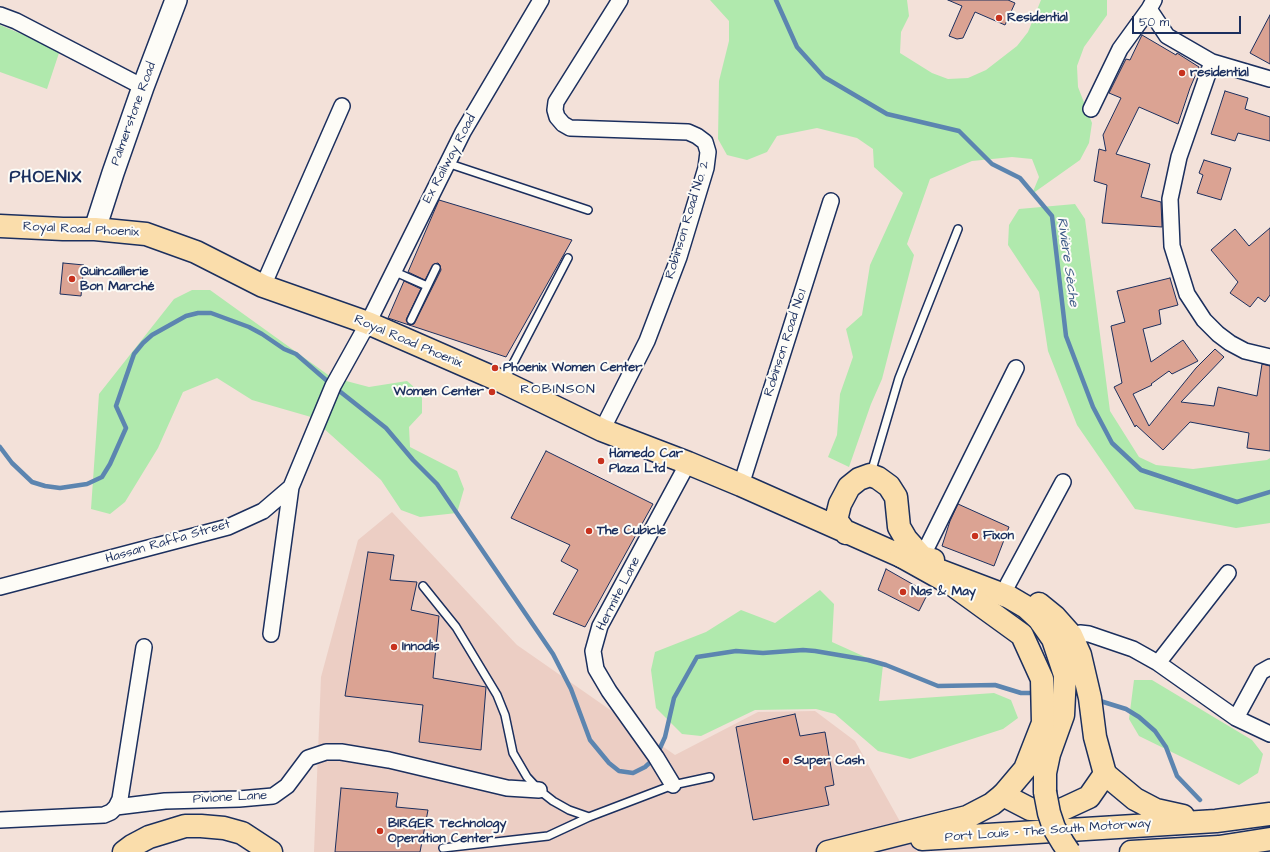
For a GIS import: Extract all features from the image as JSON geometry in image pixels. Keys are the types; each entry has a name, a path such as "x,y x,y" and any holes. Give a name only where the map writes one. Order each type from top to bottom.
{"main road":[{"name":"Palmerstone Road","path":"95,228 143,87 176,0"},
{"name":"Royal Road Phoenix","path":"0,226 63,229 95,228 146,234 196,252 263,286 368,324 503,382 602,430 741,485 846,533 912,557"},
{"path":"827,852 967,817 992,804 1003,795 1025,769 1043,723 1042,679 1022,635 912,557 906,539 899,527 896,497 889,486 878,478 870,475 859,479 848,487 840,504 837,516 837,521 846,533"},
{"path":"802,512 823,510 840,504"},
{"path":"912,557 1008,584 1036,601 1055,617 1071,635 1080,655 1090,698 1095,737 1105,774 1135,799 1156,810 1216,821"},
{"path":"912,557 1009,597 1026,607 1039,619 1053,639 1065,675 1063,715 1049,754 1045,773 1045,792 1049,813 1054,828 1062,844 1069,852"},
{"path":"1003,795 1030,809 1061,810 1089,797 1105,774"},
{"name":"Port Louis – The South Motorway","path":"827,852 891,841 1216,821 1270,814"},
{"path":"124,852 149,837 185,826 224,828 242,833 271,852"},
{"path":"140,852 159,842 176,837 194,836 221,837 255,852"},
{"name":"Port Louis – The South Motorway","path":"1131,852 1219,847 1270,839"}],"street":[{"name":"Ex Railway Road","path":"368,324 392,271 463,132 541,0"},
{"name":"Robinson Road No. 2","path":"602,430 647,341 679,257 706,168 708,152 704,142 697,136 688,132 570,128 562,124 557,117 555,110 556,102 620,0"},
{"path":"1090,109 1120,49 1152,5 1167,36 1212,62 1270,79"},
{"path":"0,15 16,21 143,87"},
{"path":"1212,62 1179,157 1170,199 1172,246 1187,294 1204,320 1218,334 1230,343 1245,351 1270,357"},
{"path":"263,286 342,106"},
{"name":"Robinson Road No.1","path":"741,485 831,201"},
{"name":"Hassan Raffa Street","path":"0,587 228,527 263,511 291,487 333,386 368,324"},
{"path":"912,557 1016,368"},
{"name":"Hermite Lane","path":"673,784 656,757 609,691 596,669 593,651 600,626 688,463"},
{"path":"1008,584 1063,482"},
{"path":"271,634 291,487"},
{"path":"1158,663 1228,573"},
{"path":"1071,635 1080,633 1089,634 1133,649 1158,663 1236,718 1270,734"},
{"path":"116,807 120,799 144,647"},
{"path":"1236,718 1261,672 1270,667"},
{"name":"Pivione Lane","path":"0,820 104,815 111,812 116,807 165,800 239,799 273,796 286,786 308,758 326,752 341,752 389,760 507,788 539,790"}],"lane":[{"path":"447,163 588,210"},
{"path":"870,475 899,378 958,229"},
{"path":"503,382 568,258"},
{"path":"411,320 436,268"},
{"path":"392,271 427,286"},
{"path":"423,586 456,628 497,695 505,716 513,753 527,776 539,790 553,801 569,810 589,817"},
{"path":"443,848 548,836 589,817 673,784 710,777"}],"shaded area":[{"path":"392,512 517,645 675,755 758,712 815,711 855,741 917,852 314,852 321,677 358,540"}],"green space":[{"path":"710,0 907,0 909,16 901,32 900,53 932,73 948,79 968,78 986,70 1017,46 1028,32 1041,0 1107,0 1107,15 1084,47 1077,66 1078,87 1092,123 1089,143 1080,160 1032,194 1039,177 1032,159 1012,157 972,161 930,179 907,244 914,255 882,379 871,404 849,467 828,457 837,435 840,394 853,357 846,329 862,315 870,265 903,193 874,167 873,149 857,138 817,128 777,136 767,152 747,160 727,155 718,139 719,81 729,41 729,21"},
{"path":"0,25 60,50 47,89 0,72"},
{"path":"1075,204 1085,219 1110,411 1139,457 1156,465 1193,469 1267,460 1270,458 1270,523 1236,528 1135,509 1077,425 1048,351 1039,292 1008,245 1009,225 1019,209"},
{"path":"192,290 210,290 331,377 369,387 407,381 422,394 422,413 409,427 410,447 457,471 464,489 457,513 420,517 401,510 381,480 311,417 252,400 217,378 183,392 158,448 125,502 110,514 91,509 99,394 174,299"},
{"path":"820,590 834,604 832,642 883,665 879,701 994,693 1011,700 1018,718 1003,729 910,759 878,751 835,714 816,709 755,710 701,736 682,734 656,708 651,670 655,652 706,632 741,610 775,623"},
{"path":"1134,680 1152,680 1252,740 1263,754 1258,773 1239,785 1139,736 1129,719"}],"building":[{"name":"Residential","path":"948,0 1008,0 1015,3 1005,25 975,12 963,38 957,39 949,36 962,6"},
{"path":"1270,15 1270,64 1250,53"},
{"path":"1142,35 1176,55 1177,53 1199,67 1178,124 1139,107 1116,154 1150,164 1141,197 1161,202 1162,227 1102,223 1107,185 1094,181 1099,149 1106,151 1103,135 1121,98 1109,93 1126,59 1130,60"},
{"path":"1225,91 1248,98 1245,109 1270,117 1270,141 1238,133 1235,141 1211,134"},
{"path":"1204,160 1231,168 1221,200 1197,193 1203,175 1199,173"},
{"path":"439,200 572,240 506,357 409,325 414,324 441,270 438,263 434,264 425,280 408,272"},
{"path":"1270,228 1270,295 1265,302 1258,297 1250,307 1230,293 1238,282 1211,250 1235,229 1249,246"},
{"name":"Quincaillerie Bon Marché","path":"63,263 84,265 81,296 60,294"},
{"path":"1170,278 1178,305 1159,310 1161,324 1143,329 1151,362 1183,340 1198,361 1172,374 1169,371 1151,384 1152,385 1133,394 1149,426 1196,368 1215,349 1224,357 1181,402 1214,406 1218,387 1257,396 1262,364 1270,366 1270,451 1247,448 1249,433 1190,422 1163,450 1136,425 1135,427 1114,387 1122,383 1111,326 1125,322 1117,291"},
{"path":"404,281 421,289 406,320 409,325 388,318"},
{"name":"The Cubicle","path":"546,451 653,504 585,627 553,614 578,570 561,561 570,545 511,518"},
{"name":"Fixon","path":"958,504 1009,527 994,566 942,546 950,521"},
{"name":"Innodis","path":"368,552 394,555 390,580 417,582 411,610 439,616 433,678 486,687 481,750 419,742 423,705 345,696"},
{"name":"Nas & May","path":"886,569 928,593 919,611 878,590"},
{"name":"Super Cash","path":"795,714 800,736 825,732 834,785 825,787 829,805 753,820 736,727"},
{"name":"BIRGER Technology Operation Center","path":"341,788 398,793 396,807 428,810 420,852 335,852"}],"waterway":[{"name":"Rivière Sèche","path":"776,0 797,47 824,77 887,114 959,131 992,164 1020,178 1052,216 1066,336 1093,407 1112,443 1141,470 1237,502 1270,492"},
{"path":"0,447 12,463 32,482 45,486 60,488 87,484 102,477 110,464 126,428 116,406 134,354 152,335 186,316 198,313 211,313 249,327 284,349 296,354 333,386 386,428 413,460 437,484 553,654 571,689 590,740 609,763 619,771 633,773 645,767 656,757 665,737 674,698 697,657 736,651 763,653 803,650 815,651 868,660 886,665 938,686 995,685 1021,693 1036,693"},
{"path":"1097,700 1126,709 1139,717 1155,731 1166,747 1177,776 1200,800"}],"place":[{"name":"Residential","path":"999,18"},
{"name":"residential","path":"1182,73"},
{"name":"Quincaillerie Bon Marché","path":"72,279"},
{"name":"Phoenix Women Center","path":"495,368"},
{"name":"Women Center","path":"492,392"},
{"name":"Hamedo Car Plaza Ltd","path":"601,461"},
{"name":"The Cubicle","path":"589,531"},
{"name":"Fixon","path":"975,536"},
{"name":"Nas & May","path":"903,592"},
{"name":"Innodis","path":"394,647"},
{"name":"Super Cash","path":"786,761"},
{"name":"BIRGER Technology Operation Center","path":"380,831"}],"district":[{"name":"PHOENIX","path":"46,178"},
{"name":"ROBINSON","path":"558,390"}]}
